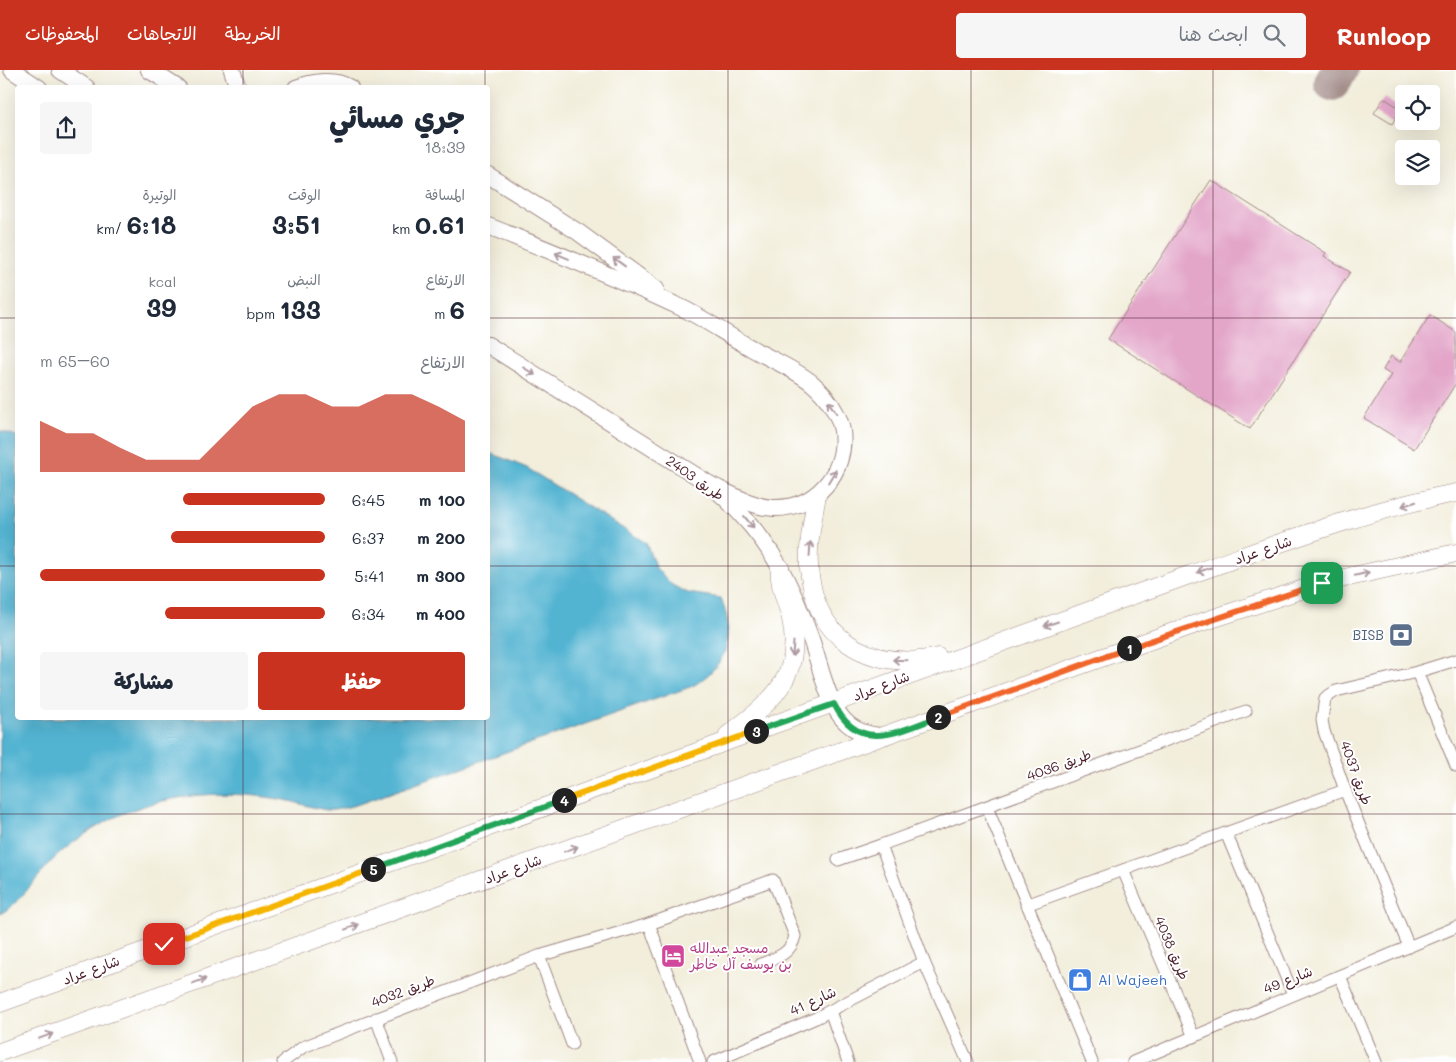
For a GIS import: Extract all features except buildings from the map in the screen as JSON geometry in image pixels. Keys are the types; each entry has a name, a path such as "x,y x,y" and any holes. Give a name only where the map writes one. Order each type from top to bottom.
{"main road":[{"path":"12,70 34,85"},
{"path":"60,70 82,85"},
{"path":"149,70 173,85"},
{"path":"232,70 237,85"},
{"path":"304,85 312,82 340,85"},
{"path":"490,176 578,232 687,311 813,384 836,411 842,430 842,453 833,478 817,495 795,506 774,508 750,503 711,485"},
{"path":"490,227 546,249 687,311"},
{"name":"طريق 2403","path":"490,346 711,485 740,512 764,541 780,567 798,605 838,714 854,729 864,733 885,736"},
{"name":"شارع عراد","path":"0,1003 834,704 982,648 1311,533 1428,498 1456,493"},
{"path":"817,495 810,552 810,580 815,599 823,617 835,632 850,645 881,659 904,661 932,658 982,648"},
{"name":"شارع عراد","path":"0,1052 1183,628 1322,583 1456,553"},
{"path":"714,746 772,700 784,684 792,661 794,639 791,619 780,584 780,567"}],"street":[{"name":"طريق 4037","path":"1409,947 1345,790 1322,720 1325,698 1329,694 1342,689 1417,672 1456,660"},
{"path":"1417,672 1456,766"},
{"name":"طريق 4036","path":"838,860 1246,711"},
{"path":"1026,905 1345,790"},
{"path":"987,807 1092,1062"},
{"path":"1226,833 1293,994"},
{"path":"881,845 924,962 968,1062"},
{"name":"طريق 4038","path":"1123,870 1194,1037"},
{"name":"طريق 4032","path":"283,1062 303,1047 538,956 649,924 773,880 795,936 790,949 784,954 761,964"},
{"path":"649,924 700,1062"},
{"name":"شارع 49","path":"1133,1062 1456,927"},
{"path":"538,956 572,1044"},
{"name":"شارع 41","path":"713,1062 830,1011 924,962"},
{"path":"1340,976 1376,1062"},
{"path":"830,1011 848,1062"},
{"path":"376,1018 392,1062"}],"water":[{"path":"0,431 15,435 15,720 490,720 490,453 527,468 646,543 656,568 672,585 688,593 721,598 728,625 726,648 714,668 705,678 693,686 356,805 338,809 327,810 291,801 259,796 219,794 180,798 141,807 113,818 75,842 50,863 27,891 0,914"}],"taxiway":[{"path":"1332,83 1340,70"}],"place":[{"name":"BISB","path":"1401,635"},
{"name":"مسجد عبدالله بن يوسف آل خاطر","path":"673,956"},
{"name":"Al Wajeeh","path":"1080,980"}],"route":[{"path":"164,944 834,704 838,714 854,729 874,736 885,736 1193,625 1322,583"}]}
